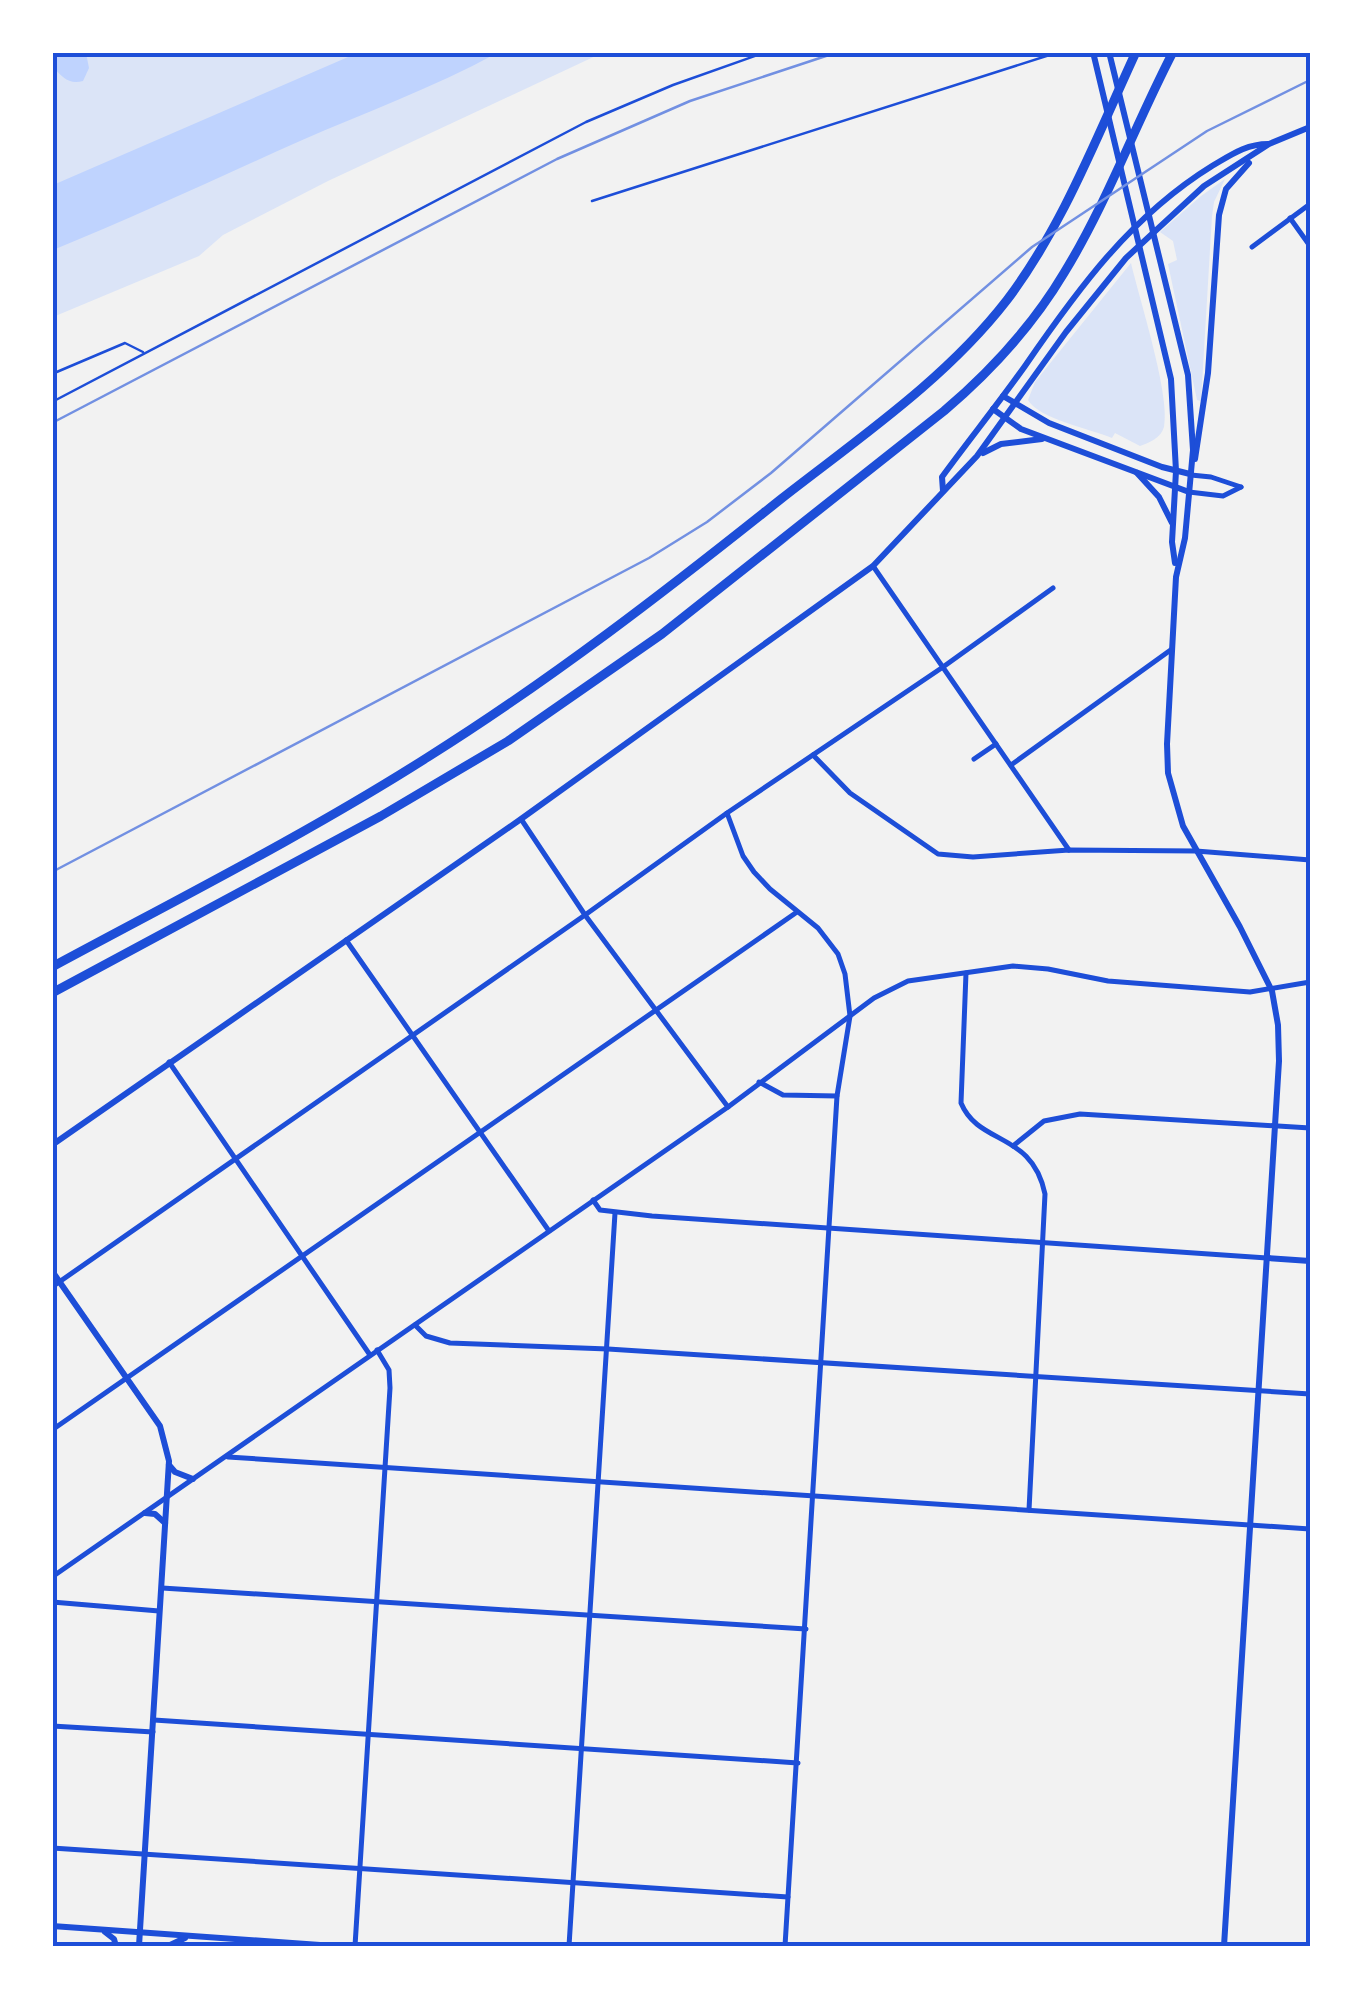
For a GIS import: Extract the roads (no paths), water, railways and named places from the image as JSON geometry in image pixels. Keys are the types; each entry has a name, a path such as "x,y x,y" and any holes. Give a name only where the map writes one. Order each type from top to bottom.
{"highway":[{"path":"52,967 406,771 522,695 655,598 918,390 979,332 1018,284 1051,231 1136,52"},
{"path":"52,993 412,798 508,741 662,634 944,411 1003,354 1041,308 1081,244 1173,52"}],"main road":[{"path":"1093,52 1171,379 1176,569 1168,773 1178,814 1272,991 1279,1057 1224,1946"},
{"path":"1109,52 1188,375 1193,439 1185,538 1176,569"},
{"path":"1190,474 1198,452 1205,393 1221,202 1226,189 1269,144 1310,127"},
{"path":"943,490 942,477 994,410 1053,322 1114,246 1194,177 1250,144 1269,144"},
{"path":"52,1145 521,819 874,566 977,456 1008,418 1066,332 1126,258 1204,186 1256,156"},
{"path":"1003,396 1049,423 1190,474"},
{"path":"994,410 1021,429 1189,492"},
{"path":"977,456 1001,444 1048,438"},
{"path":"1132,468 1159,496 1173,525"},
{"path":"1267,1258 1310,1261"},
{"path":"52,1272 56,1285 160,1426 169,1465 138,1946"},
{"path":"169,1465 193,1479"},
{"path":"145,1513 154,1514 166,1524"},
{"path":"52,1926 334,1946"},
{"path":"104,1932 114,1939 116,1946"},
{"path":"168,1946 186,1938"}],"street":[{"path":"1252,246 1310,204"},
{"path":"1290,218 1310,246"},
{"path":"1189,492 1223,496 1241,486 1190,474"},
{"path":"874,566 1069,850"},
{"path":"56,1285 414,1036 726,812 1053,588"},
{"path":"1011,766 1172,649"},
{"path":"974,759 996,744"},
{"path":"813,755 850,793 938,854 974,858 1069,850 1196,851 1310,860"},
{"path":"726,812 743,856 770,888 818,928 838,954 845,974 850,1016 836,1096 785,1946"},
{"path":"521,819 585,915 728,1106"},
{"path":"52,1430 798,912"},
{"path":"346,940 549,1230"},
{"path":"52,1577 728,1106 874,998 908,981 1013,966 1048,968 1108,982 1218,991 1272,991 1310,982"},
{"path":"966,972 960,1103 967,1116 1034,1162 1043,1183 1044,1243 1028,1510"},
{"path":"170,1062 370,1354"},
{"path":"759,1082 783,1095 836,1096"},
{"path":"1013,1146 1044,1121 1080,1114 1310,1128"},
{"path":"594,1200 600,1210 615,1212 1267,1258"},
{"path":"570,1946 615,1212"},
{"path":"415,1324 436,1341 1310,1394"},
{"path":"355,1946 389,1370 377,1350"},
{"path":"225,1457 1310,1529"},
{"path":"162,1588 806,1629"},
{"path":"52,1602 160,1611"},
{"path":"154,1720 798,1763"},
{"path":"52,1726 153,1732"},
{"path":"52,1848 789,1897"}],"lane":[{"path":"52,402 586,122 672,85 766,52"},
{"path":"592,201 1059,52"},
{"path":"52,374 125,344 145,353"}],"water":[{"path":"53,53 86,53 89,68 83,81 70,81 53,67"},
{"path":"497,53 424,89 53,250 53,185 355,54"}],"railway":[{"path":"52,423 557,159 690,101 838,52"},
{"path":"52,872 649,558 707,522 771,473 1032,247 1207,131 1310,80"}]}
